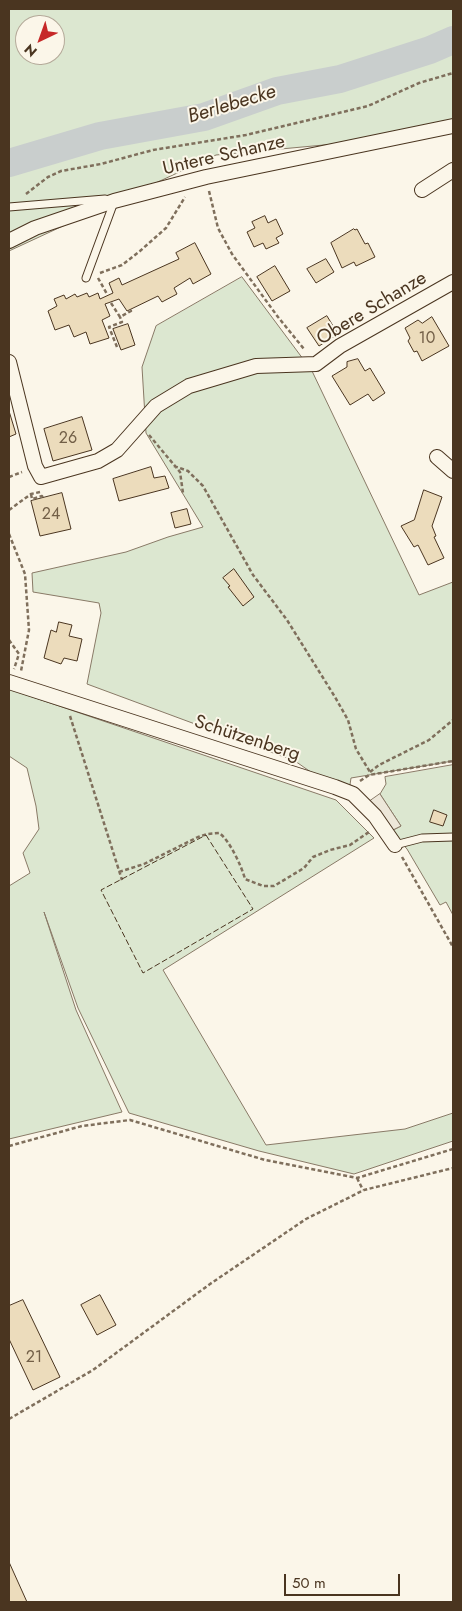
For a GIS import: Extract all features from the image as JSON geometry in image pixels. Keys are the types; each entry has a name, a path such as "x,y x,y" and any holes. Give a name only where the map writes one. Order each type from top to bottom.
{"street":[{"name":"Untere Schanze","path":"9,241 35,228 114,200 200,179 453,126"},
{"path":"422,190 453,170"},
{"name":"Obere Schanze","path":"9,362 35,466 41,477 98,461 117,450 156,406 190,386 256,366 316,364 340,346 453,282"},
{"path":"437,457 453,471"},
{"name":"Schützenberg","path":"13,683 335,786 353,794 375,816 395,845"}],"lane":[{"path":"9,207 103,199 114,200 86,278"},
{"path":"395,845 422,838 453,837"}],"path":[{"path":"20,198 48,177 61,171 101,164 154,150 246,135 368,106 419,84 453,73"},
{"path":"107,294 96,274 122,265 166,228 200,179"},
{"path":"200,179 218,228 232,254 278,317 316,364"},
{"path":"112,303 122,322 109,327 117,347"},
{"path":"120,317 130,310"},
{"path":"141,423 156,446 180,472 183,493"},
{"path":"174,466 188,471 203,486 253,575 287,620 335,697 348,720 356,749 369,774"},
{"path":"9,510 31,494 42,492"},
{"path":"31,494 32,498 42,496 43,498"},
{"path":"9,534 24,574 29,630 13,683"},
{"path":"9,640 19,654 13,683"},
{"path":"66,701 122,880"},
{"path":"353,794 355,788 363,779 379,765 428,740 453,720"},
{"path":"369,774 453,761"},
{"path":"119,872 144,864 198,837 219,833 226,839 233,850 245,879 263,886 274,886 304,868 313,857 354,843 380,824"},
{"path":"395,845 453,947"},
{"path":"9,1146 82,1126 130,1120 265,1160 357,1178 453,1149"},
{"path":"9,1419 93,1370 210,1284 306,1219 364,1190 453,1168"},
{"path":"357,1178 364,1190"}],"green space":[{"path":"9,9 453,9 453,133 216,155 9,251"},
{"path":"242,277 312,371 419,595 453,582 453,761 351,778 348,798 295,761 87,684 101,613 99,603 33,592 32,573 126,552 203,527 146,433 142,367 156,326"},
{"path":"9,689 336,800 374,838 163,970 266,1145 405,1129 453,1113 453,1141 354,1174 259,1151 129,1113 78,1008 44,912 76,1010 122,1112 9,1139 9,886 30,873 23,853 39,829 27,768 9,756"},
{"path":"453,765 453,915 446,902 440,905 407,849 391,831 401,826 380,794 386,784 385,777"}],"shaded area":[{"path":"380,794 401,826 391,831 370,801"}],"building":[{"path":"265,216 268,223 276,219 283,234 276,238 279,243 266,249 263,243 254,247 247,232 255,228 252,222"},
{"path":"357,229 365,244 368,243 375,257 356,266 354,262 342,268 331,243"},
{"path":"195,243 211,274 193,284 190,278 174,288 177,294 162,302 158,296 127,311 119,299 105,304 110,316 102,320 109,338 90,344 86,332 74,337 69,325 55,330 48,311 57,306 54,299 64,295 66,299 75,294 77,297 87,293 89,297 98,293 100,299 113,293 109,283 119,278 122,285 179,259 176,253"},
{"path":"326,259 334,272 316,283 307,269"},
{"path":"275,266 290,291 272,301 257,277"},
{"path":"327,316 338,334 319,346 307,328"},
{"path":"432,317 449,346 422,361 417,351 414,352 408,341 410,338 405,328 418,320 422,323"},
{"path":"128,324 135,345 121,350 113,329"},
{"path":"358,359 365,371 370,368 385,393 373,401 368,394 350,405 332,376 347,367 347,362"},
{"path":"9,411 16,434 9,437"},
{"path":"82,417 92,450 53,461 44,429"},
{"path":"151,467 154,478 165,476 169,488 119,501 113,479"},
{"path":"424,490 442,497 432,526 436,536 434,537 444,558 428,565 418,545 414,547 401,526 414,520"},
{"path":"62,493 71,529 40,536 31,501"},
{"path":"187,509 191,524 175,528 171,513"},
{"path":"234,569 254,597 243,606 223,578"},
{"path":"59,622 72,625 69,636 82,639 77,661 64,658 61,664 44,658 51,630 56,632"},
{"path":"434,810 447,815 443,826 430,822"},
{"path":"100,1295 116,1325 97,1335 81,1305"},
{"path":"23,1300 60,1377 33,1390 9,1339 9,1306"},
{"path":"9,1562 27,1602 9,1602"}],"waterway":[{"name":"Berlebecke","path":"9,163 100,136 204,117 277,91 340,79 430,50 453,40"}],"fence":[{"path":"206,835 253,909 143,973 101,890 206,835"}]}
